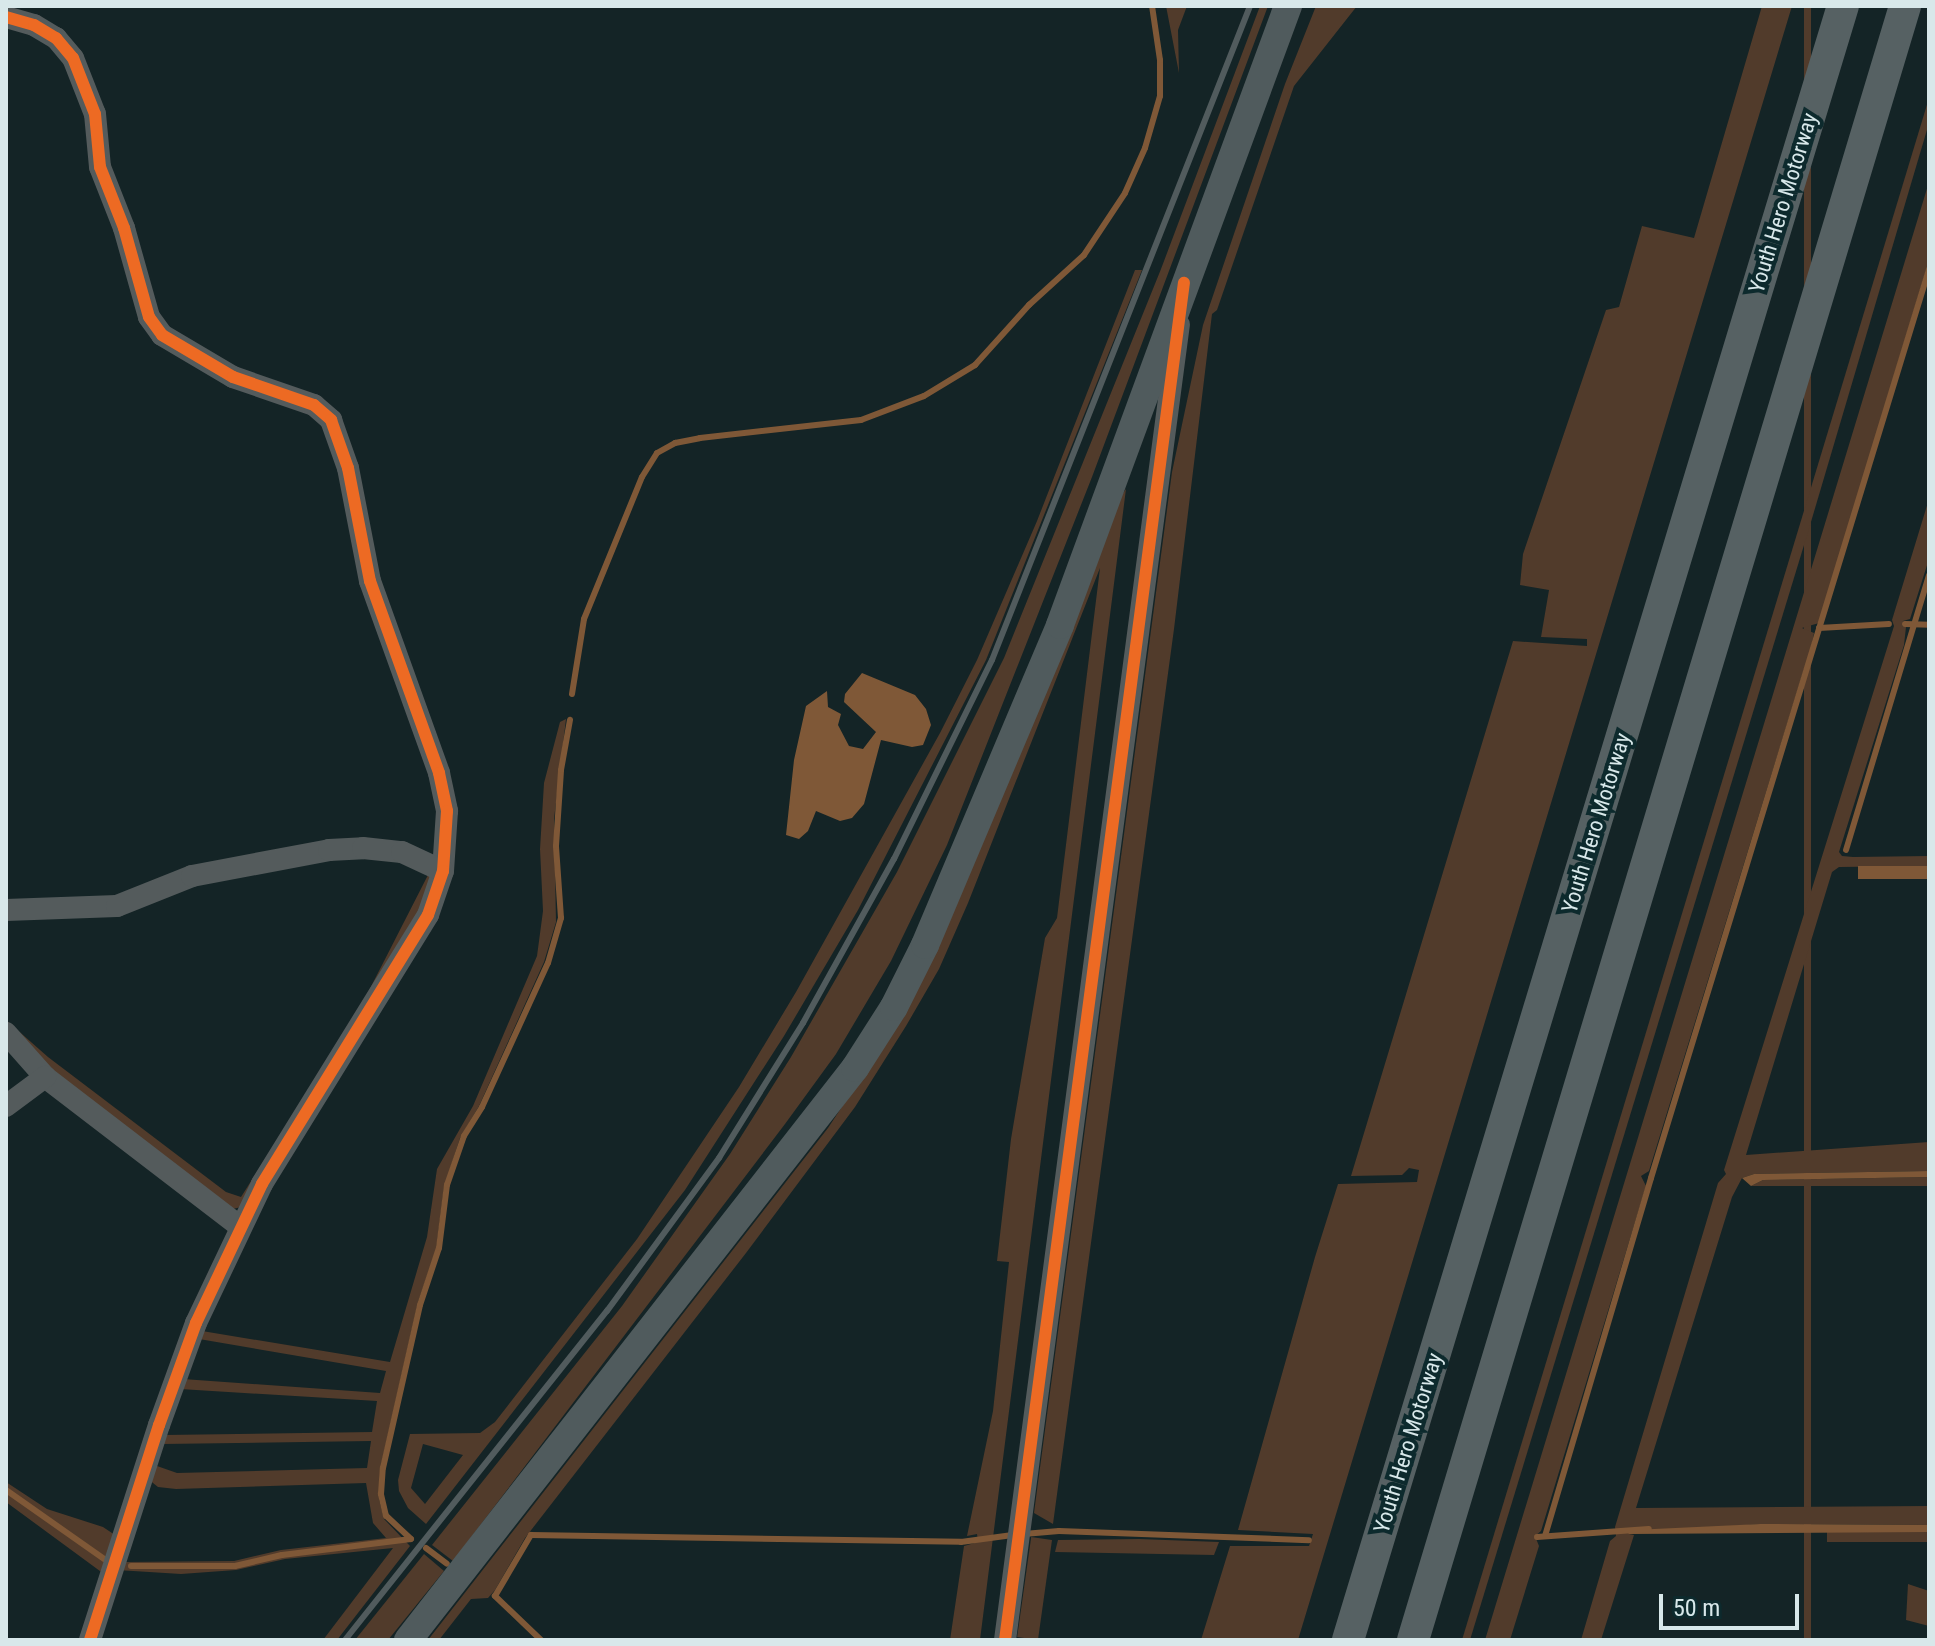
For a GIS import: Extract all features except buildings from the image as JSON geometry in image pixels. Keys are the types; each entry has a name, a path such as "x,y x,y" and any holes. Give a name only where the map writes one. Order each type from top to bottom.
{"highway":[{"name":"Youth Hero Motorway","path":"1348,1640 1843,6"},
{"path":"1413,1640 1905,6"}],"main road":[{"path":"408,1640 855,1068 894,1007 925,945 1060,625 1288,6"}],"street":[{"path":"6,17 34,25 56,38 73,58 95,114 100,167 124,228 149,317 162,335 233,377 314,405 331,420 348,468 370,581 439,773 447,811 443,871 428,915 239,1226 178,1370 90,1640"},
{"path":"1005,1640 1184,283"},
{"path":"6,910 117,906 192,876 329,850 363,848 402,852 443,871"},
{"path":"6,1033 45,1077 239,1226"},
{"path":"6,1106 45,1077"}],"shaded area":[{"path":"1166,6 1187,6 1178,30 1179,73"},
{"path":"1260,6 1268,6 1092,477 947,845 891,961 836,1054 785,1124 453,1561 432,1545 622,1306 730,1154 791,1057 897,872 1004,658 1161,269"},
{"path":"1316,6 1357,6 1294,86 1217,310 1212,314 1174,629 1053,1524 1034,1513 1172,472 1203,325 1285,84"},
{"path":"1762,6 1792,6 1298,1640 1201,1640 1230,1546 1309,1546 1313,1534 1238,1530 1315,1257 1338,1184 1417,1182 1419,1170 1409,1168 1402,1175 1351,1176 1513,641 1587,646 1587,639 1541,637 1549,590 1520,585 1523,554 1606,310 1619,307 1642,226 1694,238"},
{"path":"1804,6 1811,6 1811,1640 1804,1640"},
{"path":"1929,98 1929,123 1808,532 1470,1640 1462,1640"},
{"path":"1929,182 1929,260 1819,623 1802,628 1814,633 1812,643 1649,1171 1641,1176 1646,1186 1541,1531 1535,1536 1539,1546 1510,1640 1485,1640"},
{"path":"1135,270 1142,270 986,660 858,910 784,1036 685,1190 426,1524 408,1508 399,1491 398,1480 410,1434 480,1433 495,1422 637,1239 739,1087 796,992 940,733 977,660 1037,521","holes":["423,1444 463,1455 425,1504 411,1488"]},
{"path":"1126,489 980,1640 950,1640 964,1546 978,1542 977,1534 967,1536 993,1411 1009,1262 997,1261 1011,1139 1045,938 1057,918 1100,568 968,903 939,969 906,1026 855,1107 525,1538 495,1590 488,1598 471,1599 439,1640 428,1640 828,1128 859,1081 1115,504"},
{"path":"1929,499 1929,559 1910,619 1903,621 1902,626 1906,627 1904,645 1839,852 1842,856 1853,857 1929,856 1929,866 1839,867 1832,872 1746,1155 1929,1142 1929,1171 1754,1174 1742,1178 1732,1197 1636,1508 1929,1506 1929,1525 1760,1524 1629,1534 1634,1535 1601,1640 1581,1640 1610,1541 1616,1536 1615,1527 1718,1183 1726,1174 1724,1170 1894,626 1892,620"},
{"path":"862,673 915,695 926,709 931,725 923,745 912,747 881,740 864,804 852,818 840,821 816,811 808,831 799,839 786,835 794,760 806,706 827,691 828,707 841,714 838,725 849,746 863,749 876,732 844,702 845,694"},
{"path":"566,719 554,819 556,922 544,962 479,1106 460,1138 444,1187 436,1250 418,1302 380,1470 379,1499 384,1519 410,1546 337,1640 323,1640 393,1548 285,1559 236,1570 181,1574 117,1570 126,1562 234,1561 281,1550 386,1538 373,1523 366,1483 176,1489 158,1487 148,1479 157,1466 177,1473 367,1468 371,1441 162,1444 164,1435 372,1432 377,1401 180,1389 183,1379 380,1393 386,1371 199,1339 202,1331 390,1362 427,1237 437,1169 473,1106 537,956 543,911 540,849 544,783 560,722"},
{"path":"1858,866 1929,866 1929,879 1858,879"},
{"path":"428,875 436,879 425,913 241,1207 233,1209 67,1088 6,1030 6,1020 48,1057 226,1192 241,1197 357,1014"},
{"path":"1929,1171 1929,1177 1763,1180 1751,1186 1742,1178 1754,1174"},
{"path":"1929,1177 1929,1186 1751,1186 1763,1180"},
{"path":"6,1482 47,1509 103,1527 118,1537 104,1574 6,1502"},
{"path":"1760,1524 1929,1525 1929,1532 1628,1534 1633,1530"},
{"path":"1827,1532 1929,1532 1929,1542 1827,1542"},
{"path":"1031,1537 1052,1540 1038,1640 1017,1637"},
{"path":"1058,1540 1219,1542 1214,1555 1055,1552"},
{"path":"424,1554 444,1571 388,1640 355,1640"},
{"path":"1908,1584 1929,1591 1929,1626 1906,1620"}],"waterway":[{"path":"572,694 584,619 642,477 657,453 675,443 700,438 861,420 924,396 975,365 1029,305 1084,255 1125,193 1145,148 1160,96 1160,60 1152,6"},
{"path":"1545,1536 1929,269"},
{"path":"1846,850 1929,575"},
{"path":"1819,628 1889,624"},
{"path":"1905,624 1929,625"},
{"path":"411,1539 386,1516 381,1494 383,1468 420,1305 439,1248 447,1185 464,1136 482,1107 548,963 561,918 556,846 561,770 570,720"},
{"path":"6,1490 104,1559"},
{"path":"1537,1537 1649,1529"},
{"path":"1024,1534 1059,1531 1309,1540"},
{"path":"541,1640 495,1596 531,1535 961,1542 1013,1535"},
{"path":"131,1566 235,1566 282,1555 411,1539"},
{"path":"426,1548 447,1564"}],"railway":[{"path":"345,1640 607,1311 719,1158 803,1023 894,859 992,660 1250,6"}],"cycle path":[{"path":"6,17 34,25 56,38 73,58 95,114 100,167 124,228 149,317 162,335 233,377 314,405 331,420 348,468 370,581 439,773 447,811 443,871 428,915 262,1184 196,1323 159,1425 90,1640"},
{"path":"1005,1640 1184,283"}]}
